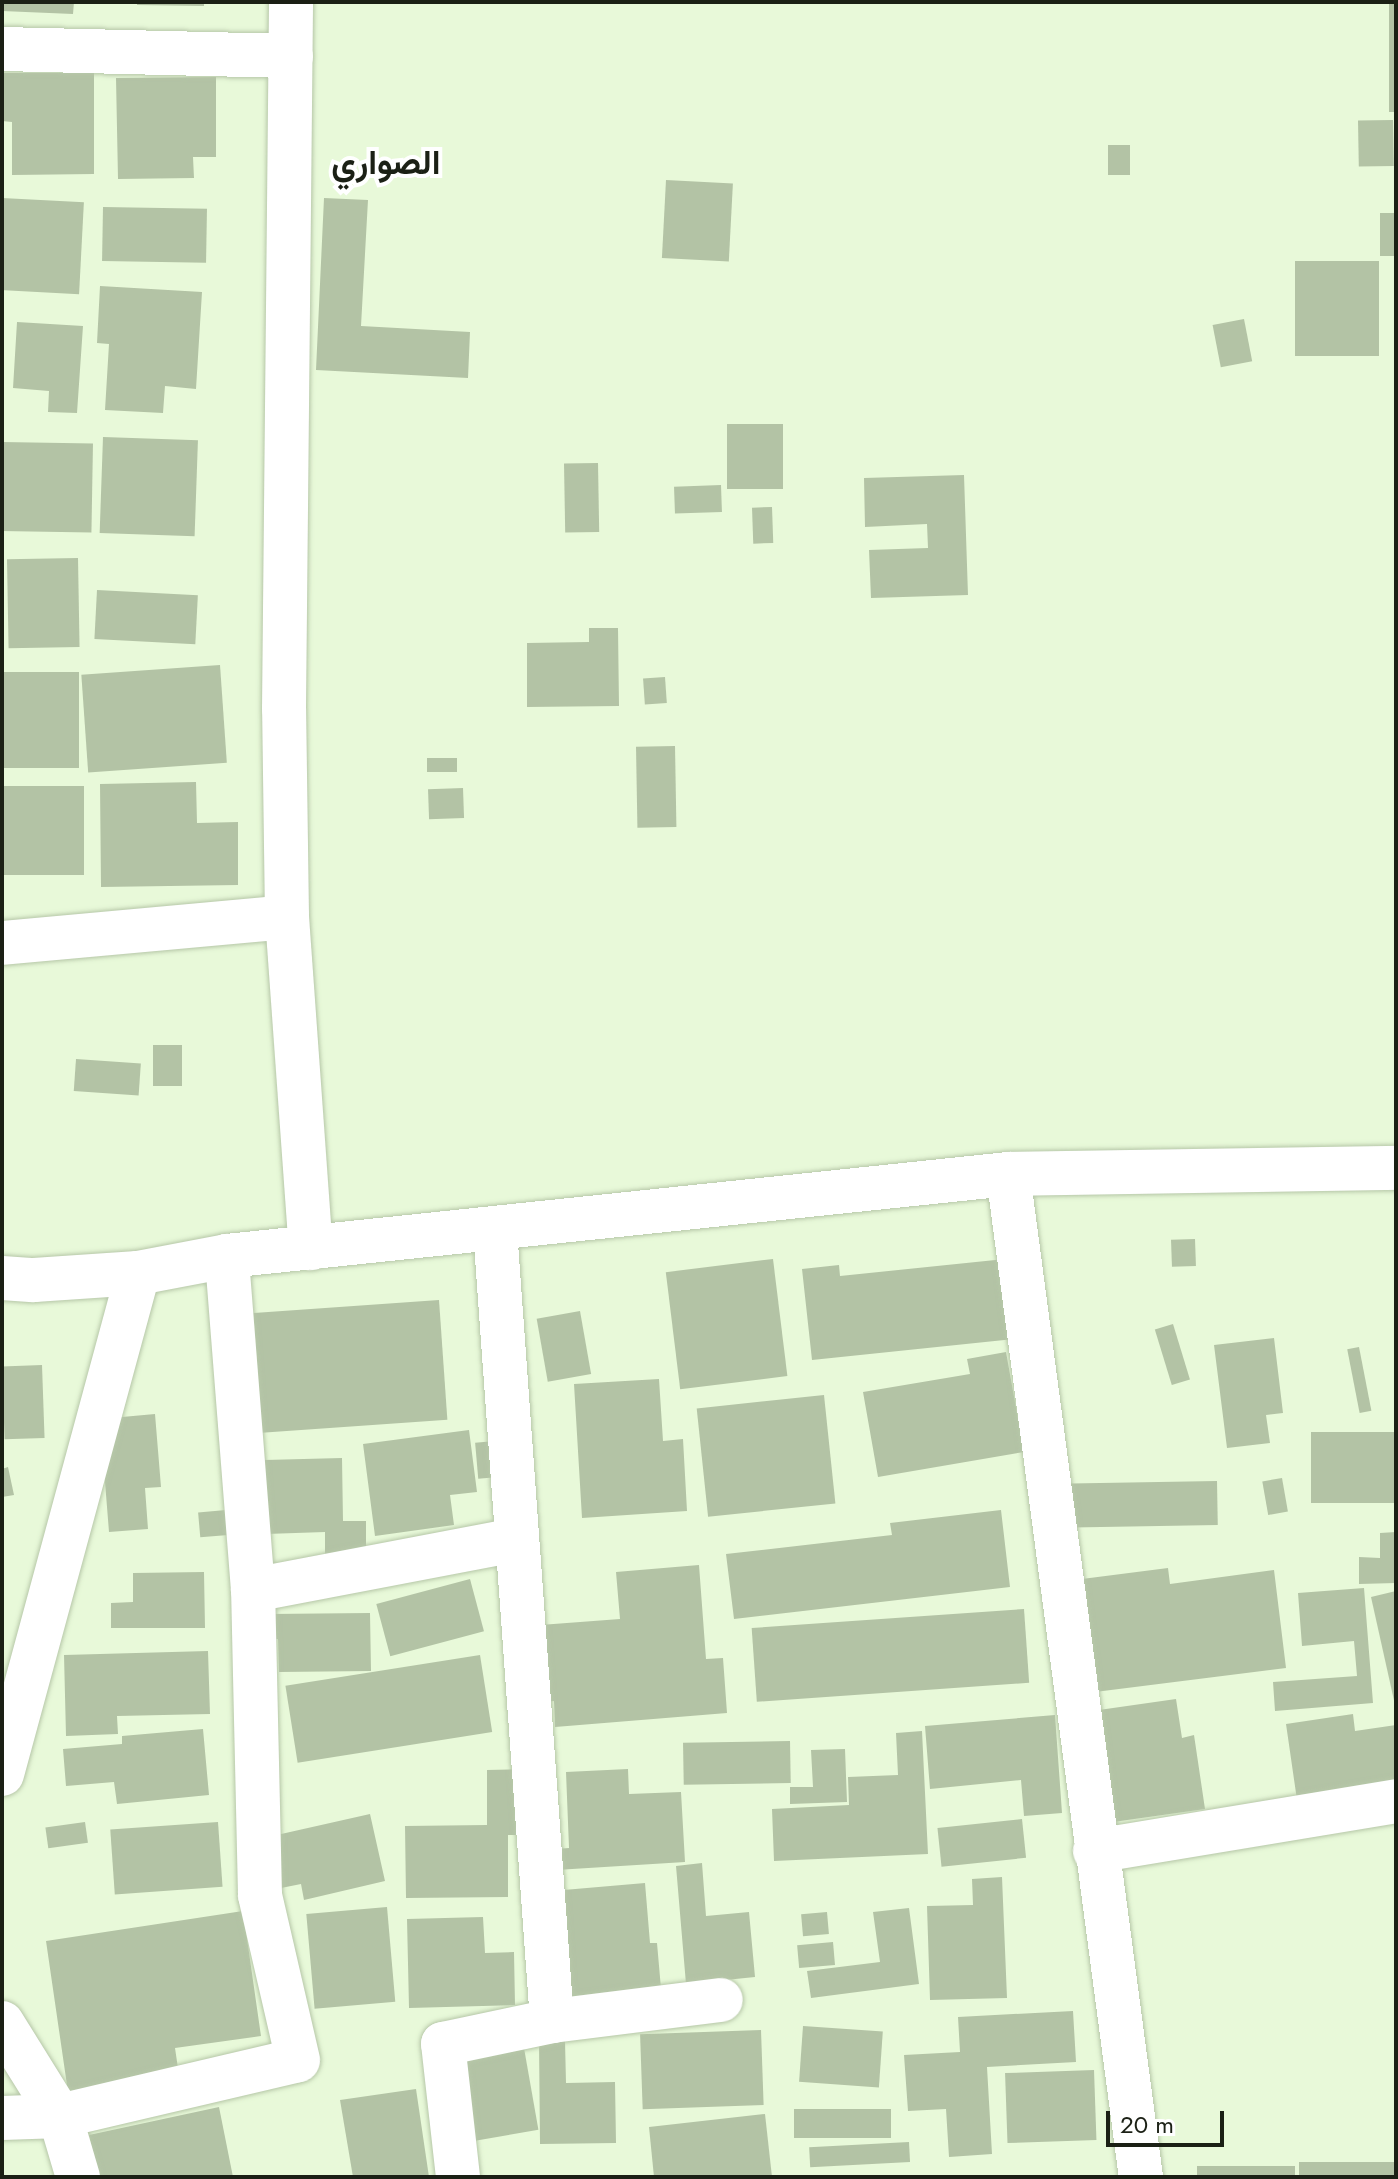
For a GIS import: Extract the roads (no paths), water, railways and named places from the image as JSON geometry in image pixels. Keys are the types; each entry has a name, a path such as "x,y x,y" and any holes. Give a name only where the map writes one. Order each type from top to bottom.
{"street":[{"path":"291,2 284,709 287,917 311,1248"},
{"path":"2,49 291,56"},
{"path":"2,943 287,917"},
{"path":"13,1282 138,1273 227,1256 1008,1174 1396,1168"},
{"path":"1008,1174 1095,1851 1141,2177"},
{"path":"495,1230 552,2021"},
{"path":"2,2118 60,2116 298,2060 260,1895 253,1590 227,1256"},
{"path":"2,1774 138,1273"},
{"path":"253,1590 515,1540"},
{"path":"1095,1851 1396,1801"},
{"path":"458,2177 443,2044 552,2021 721,2000"},
{"path":"2,2023 60,2116 78,2177"}],"district":[{"name":"الصواري","path":"386,163"}]}
